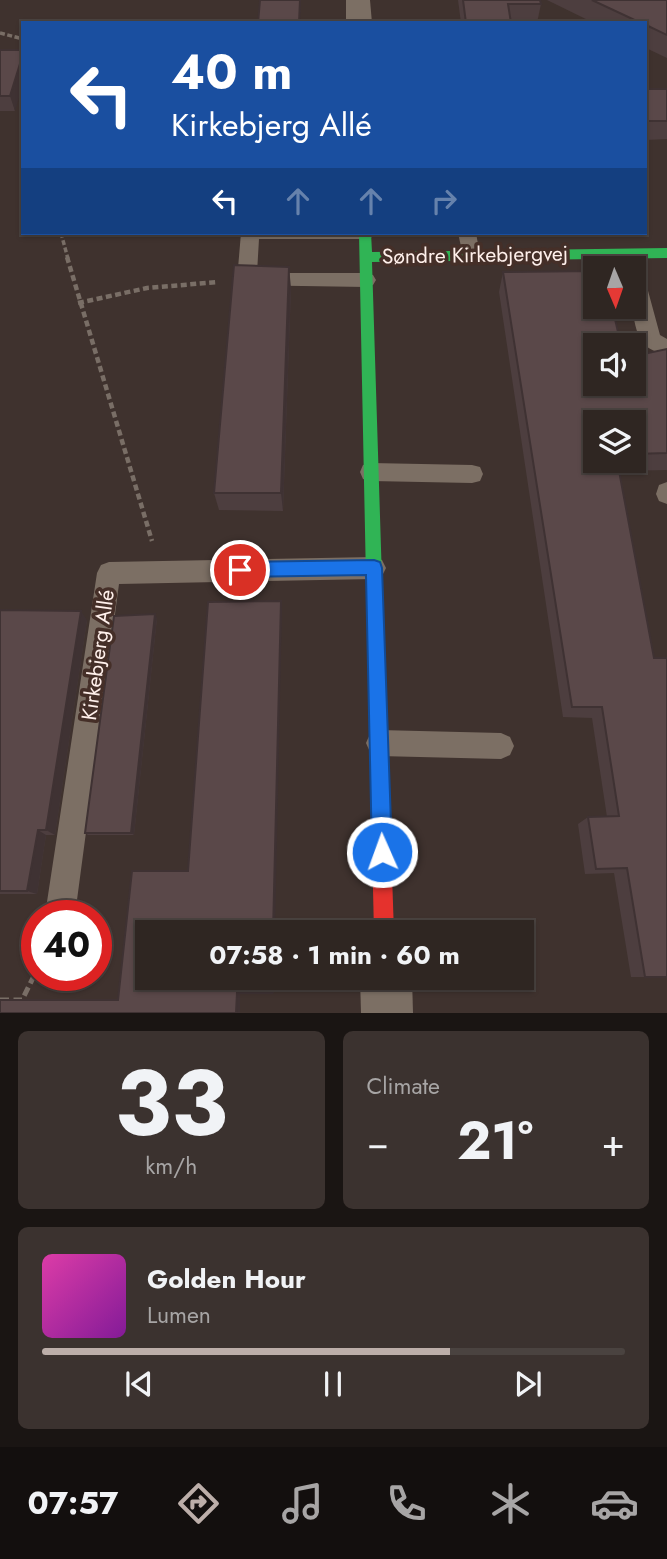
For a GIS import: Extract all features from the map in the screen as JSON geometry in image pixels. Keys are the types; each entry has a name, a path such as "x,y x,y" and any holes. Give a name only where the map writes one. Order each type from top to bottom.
{"street":[{"path":"358,0 359,21"},
{"path":"365,235 384,920"},
{"name":"Søndre Kirkebjergvej","path":"646,257 667,253"},
{"name":"Søndre Kirkebjergvej","path":"365,257 583,259"},
{"path":"386,990 387,1013"}],"lane":[{"path":"250,235 247,280 366,280"},
{"path":"467,235 471,256"},
{"path":"646,319 651,339 667,348"},
{"path":"372,472 472,474"},
{"name":"Kirkebjerg Allé","path":"62,900 109,573 374,568"},
{"path":"379,743 500,746"}],"path":[{"path":"0,33 21,38"},
{"path":"61,235 78,303 136,483 160,571"},
{"path":"78,303 147,288 247,280"},
{"path":"0,1000 22,1000 26,991"}],"building":[{"path":"260,0 300,0 299,21 258,21"},
{"path":"463,0 540,0 541,4 508,4 511,21 466,21"},
{"path":"592,0 667,0 667,35 647,25 647,21 637,21"},
{"path":"0,50 21,50 21,60 10,96 0,96"},
{"path":"647,89 667,89 667,121 647,121"},
{"path":"234,265 289,267 281,493 214,493"},
{"path":"583,271 583,319 615,319 618,333 583,333 583,396 646,396 646,353 667,349 667,453 646,454 646,410 583,410 583,473 619,473 654,658 667,658 667,977 645,977 627,868 596,869 588,817 619,816 602,707 572,707 503,272"},
{"path":"281,601 273,920 135,920 135,990 272,990 272,993 237,993 236,1013 0,1013 0,1000 118,1000 132,871 188,871 208,602"},
{"path":"0,610 81,611 46,830 38,830 27,891 0,891"},
{"path":"155,614 131,833 85,833 114,616"}],"traffic: fast":[{"path":"365,235 374,580"},
{"path":"365,257 667,253"}],"traffic: jam":[{"path":"374,580 384,920"}],"route":[{"path":"240,570 374,568 382,852"}]}
